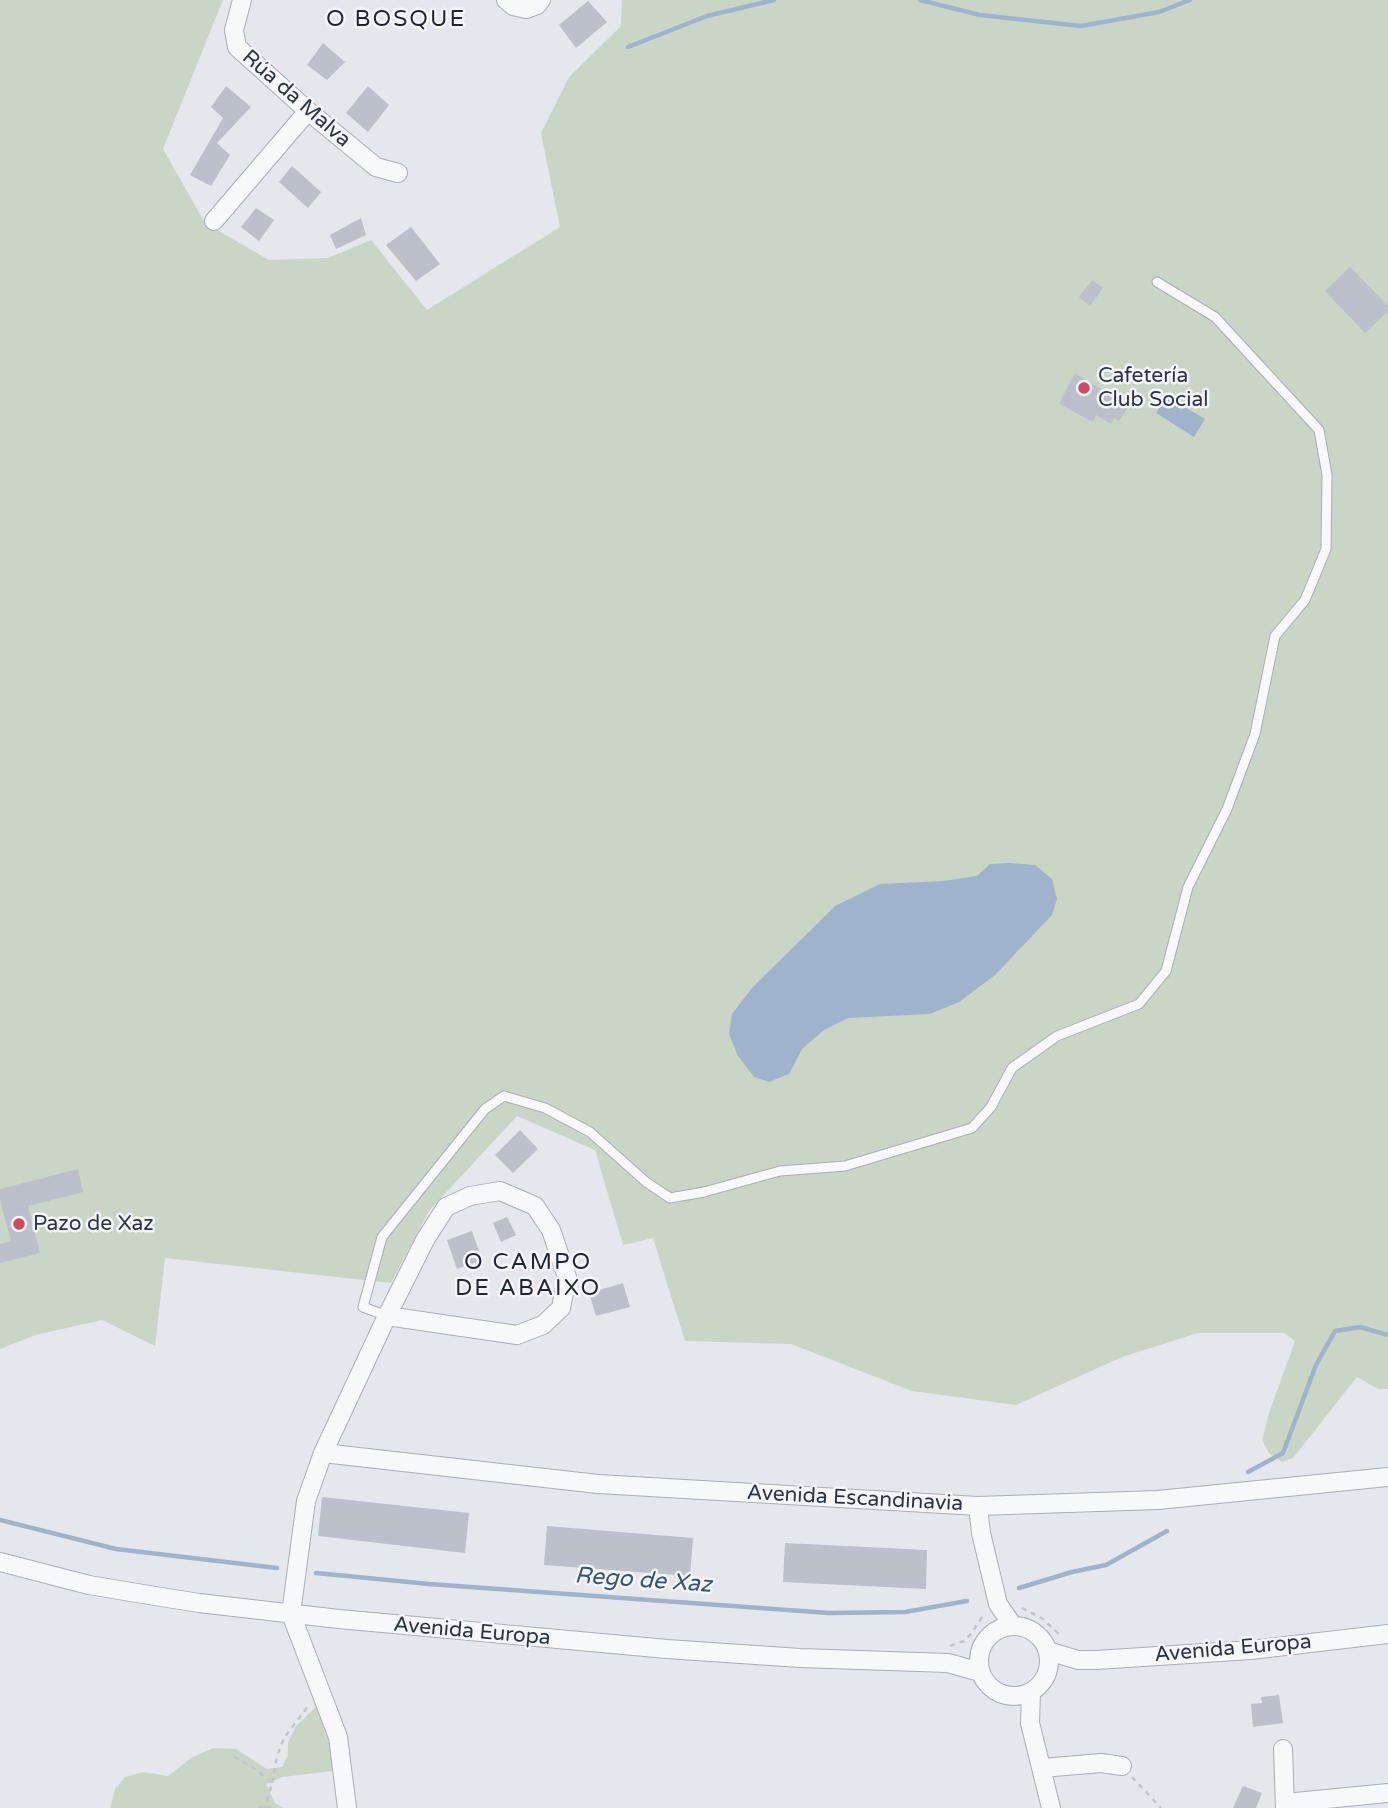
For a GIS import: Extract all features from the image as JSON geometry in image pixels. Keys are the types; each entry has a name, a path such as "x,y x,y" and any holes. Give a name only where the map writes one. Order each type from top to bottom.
{"street":[{"name":"Rúa da Malva","path":"242,0 234,30 237,47 376,167 398,173"},
{"path":"506,0 513,6 526,9 537,5 541,0"},
{"path":"214,221 308,111"},
{"path":"347,1808 338,1737 291,1614 306,1501 323,1453 387,1316 425,1240 446,1207 470,1196 500,1191 535,1206 551,1230 567,1277 561,1308 543,1325 517,1335 387,1316"},
{"name":"Avenida Escandinavia","path":"323,1453 597,1484 978,1506 1158,1500 1388,1477"},
{"path":"978,1506 991,1608 1004,1629"},
{"name":"Avenida Europa","path":"0,1562 89,1585 149,1595 398,1626 800,1658 946,1655 979,1664"},
{"path":"1026,1628 1034,1632 1048,1651 1048,1671 1042,1683 1023,1695 1002,1695 989,1688 979,1664 984,1642 1004,1629 1026,1628"},
{"name":"Avenida Europa","path":"1048,1671 1078,1660 1251,1650 1388,1634"},
{"name":"Avenida Europa","path":"1048,1651 1078,1660"},
{"path":"1023,1695 1051,1808"},
{"path":"1283,1749 1285,1805 1388,1793"},
{"path":"1042,1768 1101,1763 1122,1766"}],"lane":[{"path":"387,1316 363,1307 382,1237 485,1109 504,1096 545,1108 590,1132 646,1182 670,1198 704,1192 780,1171 845,1166 972,1128 991,1107 1012,1068 1056,1036 1139,1004 1166,971 1188,887 1227,809 1255,734 1275,636 1305,600 1326,549 1326,475 1319,430 1215,317 1157,282"}],"path":[{"path":"1019,1606 1043,1619 1067,1641"},
{"path":"946,1655 964,1642 991,1608"},
{"path":"265,1807 284,1738 309,1705 322,1693"},
{"path":"234,1757 254,1768 272,1783"},
{"path":"1122,1766 1161,1808"},
{"path":"258,1808 271,1808"}],"green space":[{"path":"0,0 223,0 163,149 205,223 269,260 328,258 371,240 427,310 560,227 541,133 569,77 621,26 622,0 1388,0 1388,1389 1378,1389 1357,1377 1293,1458 1282,1462 1269,1453 1262,1440 1295,1341 1284,1333 1198,1333 1122,1357 1016,1405 912,1391 791,1344 685,1341 653,1238 623,1245 595,1150 517,1116 429,1211 391,1283 165,1258 155,1346 102,1320 36,1335 0,1349"},
{"path":"316,1707 333,1716 338,1762 333,1771 283,1777 266,1784 275,1803 284,1808 110,1808 115,1789 125,1777 143,1772 168,1776 191,1758 213,1748 236,1749 267,1769 282,1767 288,1755 288,1742 296,1726"}],"water":[{"path":"1166,396 1205,419 1194,437 1156,413"},
{"path":"990,864 1035,865 1052,879 1057,899 1052,915 995,975 959,1002 930,1014 848,1018 824,1030 802,1049 789,1074 769,1082 754,1077 738,1056 729,1034 732,1014 752,988 835,906 880,884 943,881 977,876"}],"building":[{"path":"588,1 607,22 576,48 559,25"},
{"path":"323,43 345,62 327,80 307,65"},
{"path":"226,86 251,107 217,143 230,155 211,186 190,175 223,118 211,107"},
{"path":"368,86 389,105 368,132 346,113"},
{"path":"292,166 321,192 308,208 279,182"},
{"path":"256,208 274,220 259,241 241,227"},
{"path":"361,218 366,235 336,249 330,235"},
{"path":"411,227 440,264 416,281 386,245"},
{"path":"1350,267 1388,306 1388,311 1365,333 1325,291"},
{"path":"1092,280 1103,288 1090,306 1079,297"},
{"name":"Cafetería Club Social","path":"1075,373 1129,406 1119,421 1114,418 1111,424 1096,415 1093,422 1059,404"},
{"path":"520,1130 538,1149 513,1173 495,1155"},
{"name":"Pazo de Xaz","path":"78,1169 83,1192 28,1206 40,1253 0,1263 0,1244 11,1241 0,1200 0,1189"},
{"path":"507,1217 516,1235 501,1242 493,1223"},
{"path":"472,1231 482,1260 457,1269 447,1240"},
{"path":"623,1283 630,1307 596,1316 589,1293"},
{"path":"322,1497 469,1513 465,1553 318,1536"},
{"path":"547,1526 693,1538 690,1576 544,1565"},
{"path":"785,1543 927,1550 926,1589 783,1582"},
{"path":"1279,1695 1283,1723 1253,1727 1251,1704 1262,1703 1261,1697"},
{"path":"1243,1786 1262,1793 1256,1808 1233,1808"}],"waterway":[{"path":"628,47 707,16 774,0"},
{"path":"920,0 980,15 1081,26 1159,12 1190,0"},
{"name":"Rego de Xaz","path":"1248,1472 1283,1453 1316,1365 1335,1331 1360,1327 1388,1335"},
{"name":"Rego de Xaz","path":"0,1520 116,1549 277,1568"},
{"name":"Rego de Xaz","path":"1019,1588 1106,1565 1167,1531"},
{"name":"Rego de Xaz","path":"316,1573 429,1584 829,1613 905,1612 967,1601"}],"place":[{"name":"Cafetería Club Social","path":"1084,388"},
{"name":"Pazo de Xaz","path":"19,1224"}],"district":[{"name":"O BOSQUE","path":"396,20"},
{"name":"O CAMPO DE ABAIXO","path":"528,1276"}]}
